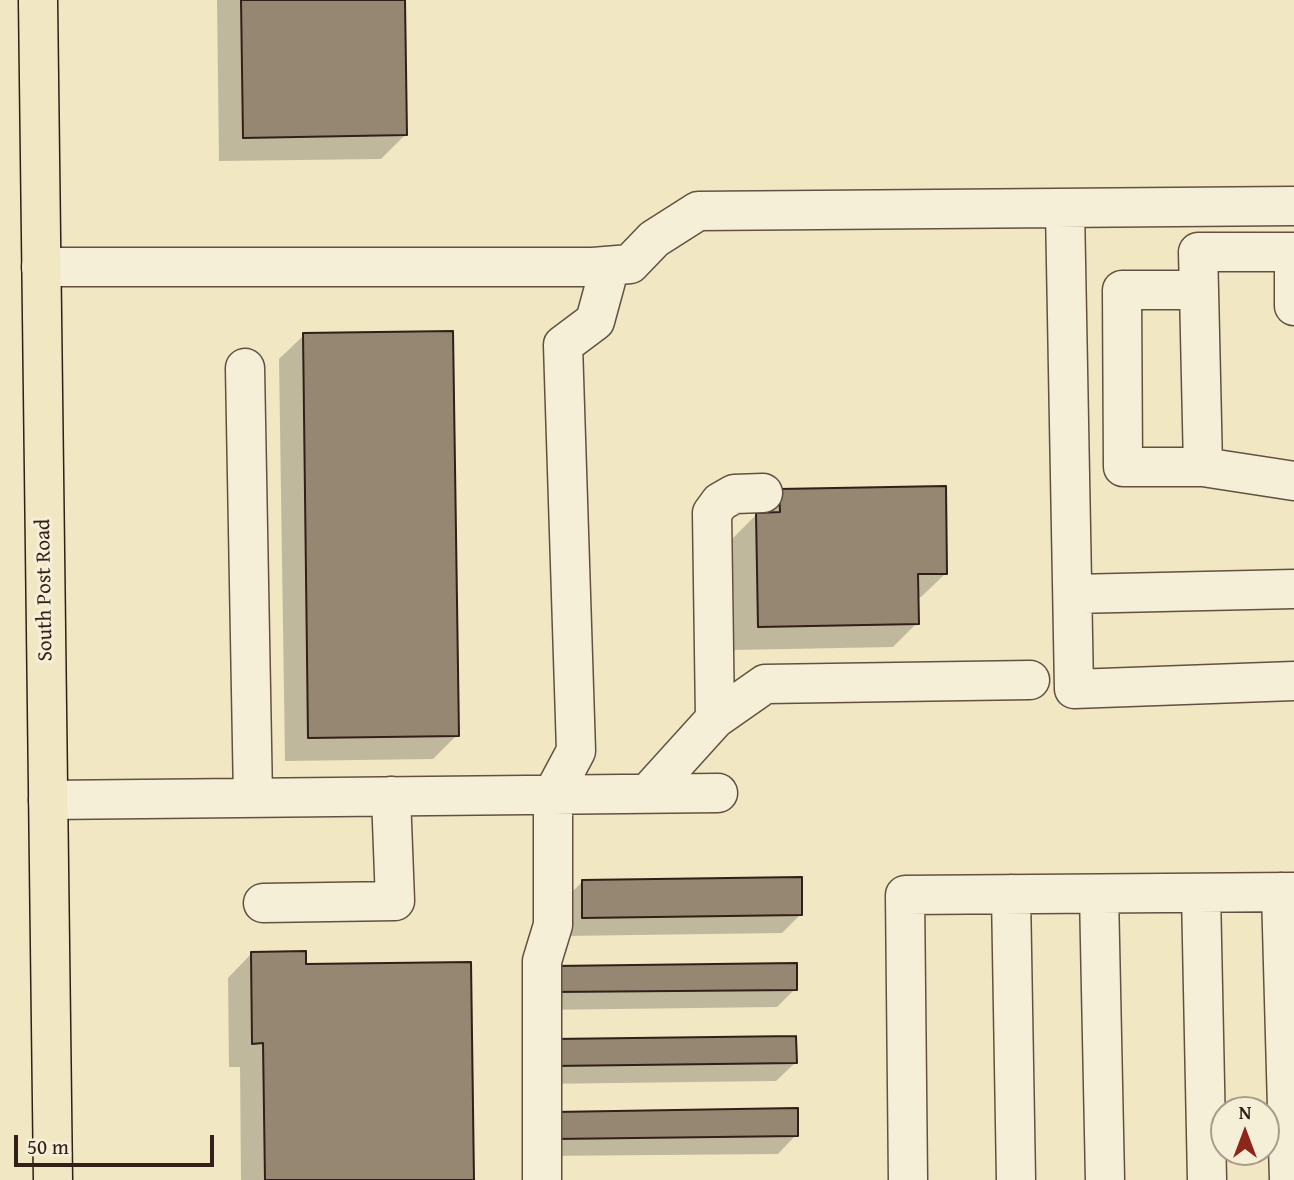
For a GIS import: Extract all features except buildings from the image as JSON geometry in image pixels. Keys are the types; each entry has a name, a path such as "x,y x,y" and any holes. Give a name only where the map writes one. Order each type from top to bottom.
{"main road":[{"name":"South Post Road","path":"38,0 53,1180"}],"lane":[{"path":"1294,200 1294,306"},
{"path":"41,267 610,266 630,264 654,239 698,211 1294,206"},
{"path":"1065,209 1074,689 1294,681"},
{"path":"1203,467 1198,252 1294,252"},
{"path":"542,1180 542,961 553,925 553,794 576,751 564,345 595,321 610,266"},
{"path":"1199,290 1122,290 1123,467 1203,467 1294,481"},
{"path":"245,368 253,798"},
{"path":"715,719 712,513 720,502 734,494 763,493"},
{"path":"1073,594 1294,589"},
{"path":"648,793 715,719 765,684 1030,680"},
{"path":"48,800 718,793"},
{"path":"263,903 395,901 391,796"},
{"path":"908,1180 905,895 1287,892 1289,1180"},
{"path":"1200,893 1207,1180"},
{"path":"1011,894 1016,1180"},
{"path":"1099,894 1105,1180"}]}
